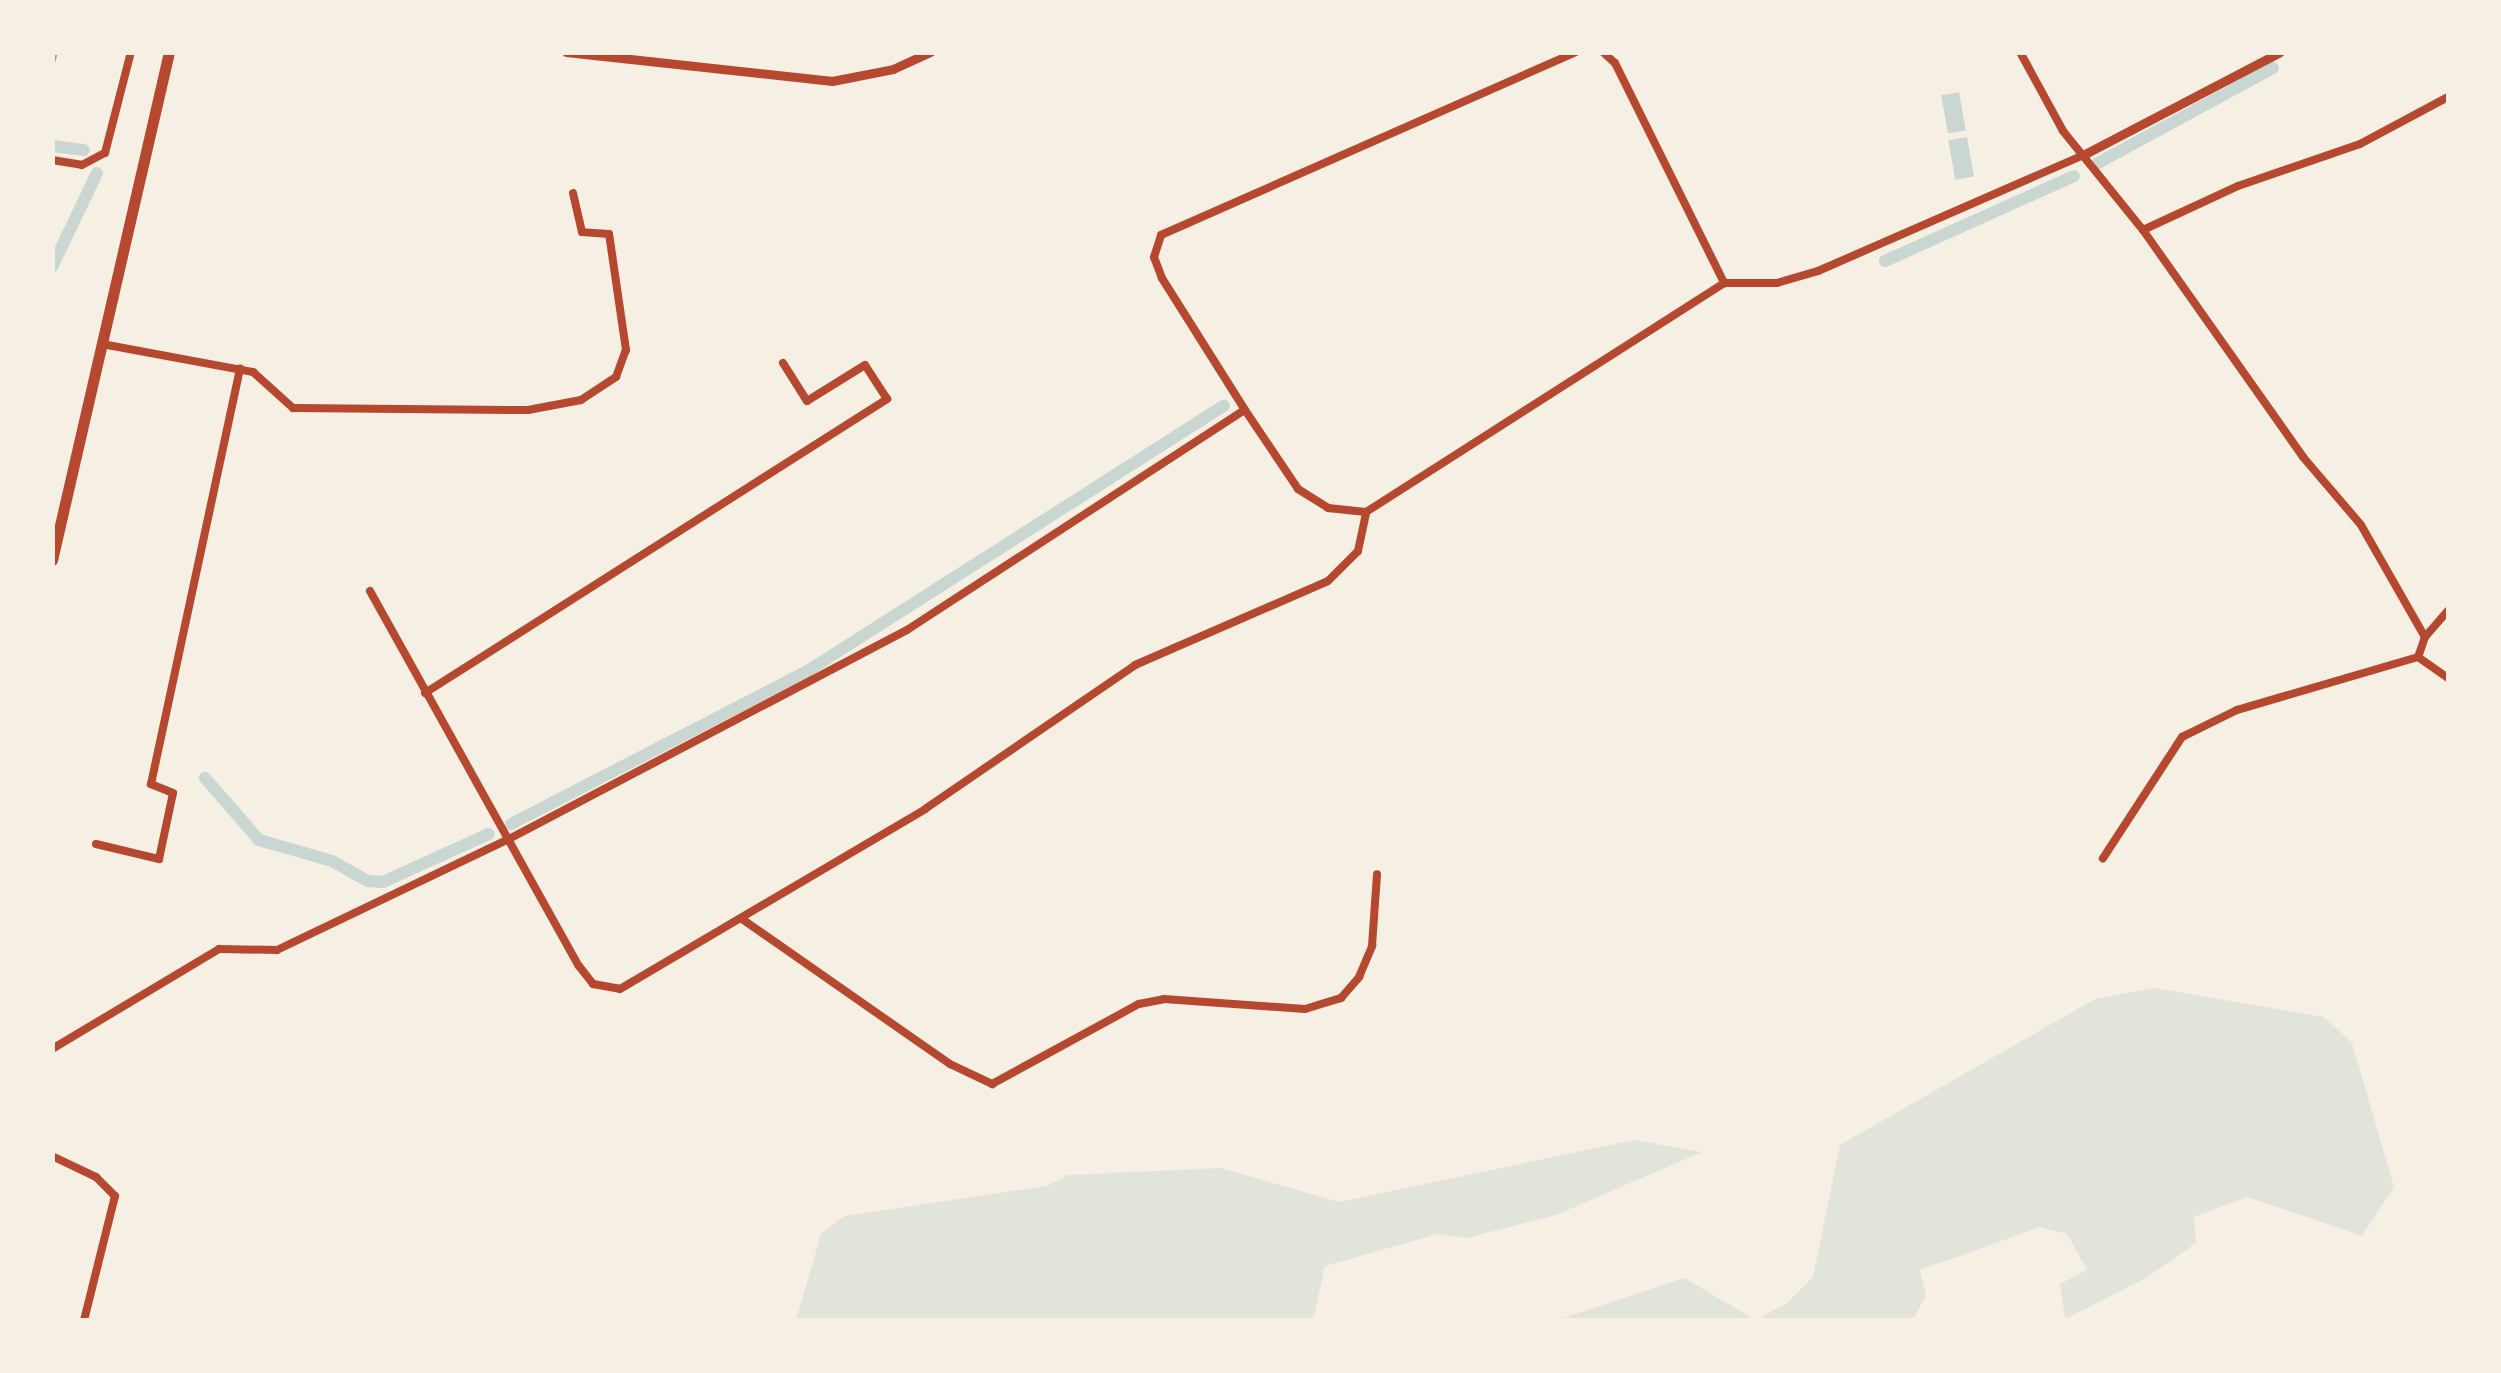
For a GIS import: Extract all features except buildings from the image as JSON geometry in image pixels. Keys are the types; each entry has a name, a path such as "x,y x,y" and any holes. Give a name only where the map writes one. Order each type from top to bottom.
{"main road":[{"path":"52,560 169,52"}],"street":[{"path":"52,160 82,165 105,153 131,52"},
{"path":"566,52 832,80 893,69 930,52"},
{"path":"1576,52 1162,235 1154,257 1162,278 1298,489 1328,508 1366,512 1724,284 1777,283 1818,271 2083,155 2280,52"},
{"path":"1603,52 1614,63 1724,284"},
{"path":"2020,52 2083,155 2142,230 2303,457 2361,525 2426,637"},
{"path":"2142,230 2238,186 2360,144 2448,97"},
{"path":"102,344 240,368 263,378 293,408 528,410 580,400 616,377 626,350 609,234 582,232 573,194"},
{"path":"425,693 887,399 865,365 807,401 783,363"},
{"path":"96,844 159,859 173,792 151,784 240,368"},
{"path":"52,1049 219,949 277,950 507,840 907,630 1245,410"},
{"path":"370,592 579,966 606,989 637,982 925,809 1135,666 1328,581 1358,551 1366,512"},
{"path":"2418,657 2426,637 2448,611"},
{"path":"2418,657 2448,678"},
{"path":"2103,858 2172,746 2202,724 2418,657"},
{"path":"742,918 950,1064 992,1084 1139,1004 1164,999 1305,1009 1342,998 1359,977 1372,946 1378,874"},
{"path":"52,1156 96,1176 115,1196 84,1320"}],"shaded area":[{"path":"1959,92 1966,130 1948,134 1941,95"},
{"path":"1967,137 1974,176 1955,180 1948,140"},
{"path":"2154,988 2324,1017 2352,1043 2394,1187 2362,1236 2247,1197 2194,1217 2196,1243 2146,1278 2065,1319 2060,1284 2087,1270 2067,1234 2040,1227 1920,1270 1926,1295 1913,1320 1756,1320 1787,1303 1813,1277 1840,1145 2095,999"},
{"path":"1634,1140 1702,1152 1556,1215 1467,1238 1438,1234 1325,1266 1313,1320 796,1320 821,1234 844,1216 1047,1186 1068,1175 1221,1168 1339,1202"},
{"path":"1684,1278 1756,1320 1557,1320"}],"waterway":[{"path":"2098,163 2273,68"},
{"path":"52,146 84,150"},
{"path":"52,267 97,173"},
{"path":"1885,261 2074,176"},
{"path":"511,824 809,670 1224,406"},
{"path":"205,778 259,840 332,861 368,881 383,882 489,834"}],"railway":[{"path":"52,66 56,52"}]}
